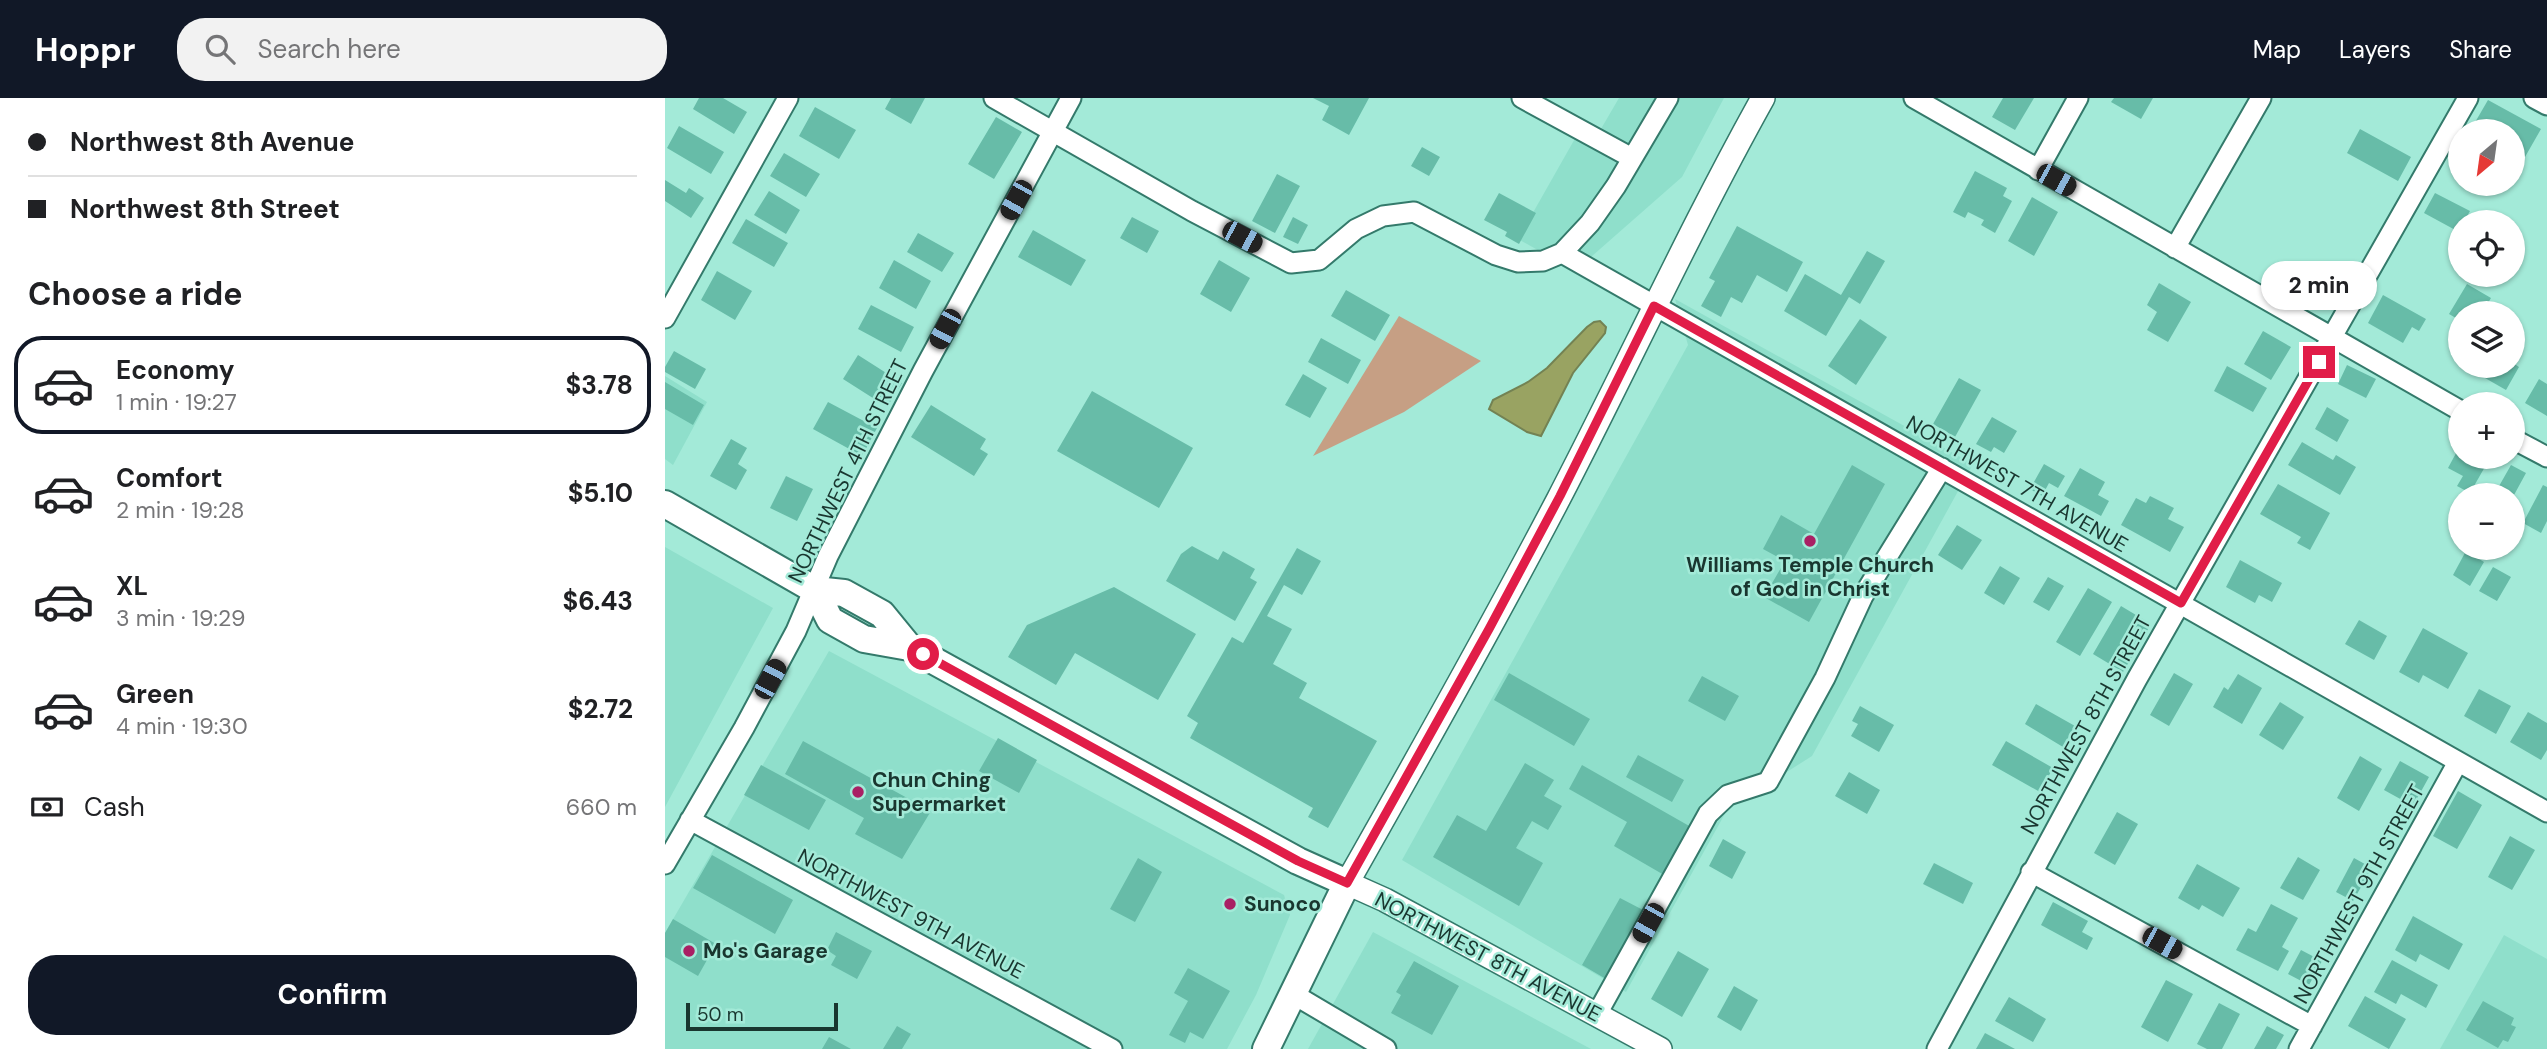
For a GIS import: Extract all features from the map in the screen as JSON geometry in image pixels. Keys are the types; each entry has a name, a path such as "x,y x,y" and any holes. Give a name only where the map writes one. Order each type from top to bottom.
{"main road":[{"path":"665,504 814,590"},
{"name":"NORTHWEST 8TH AVENUE","path":"814,590 830,620 864,639 909,647 1298,861 1347,883"},
{"path":"1266,1049 1347,883"}],"street":[{"path":"665,318 787,98"},
{"path":"994,98 1291,263 1319,260 1356,229 1383,216 1414,212 1496,255 1518,262 1543,261 1562,253 1590,223 1616,186 1668,98"},
{"name":"NORTHWEST 4TH STREET","path":"665,864 744,728 796,631 828,556 923,370 1072,98"},
{"path":"1522,98 1632,158"},
{"path":"1914,98 2332,340 2448,404"},
{"path":"2038,170 2078,98"},
{"path":"2175,248 2261,98"},
{"name":"NORTHWEST 8TH STREET","path":"1937,1049 2031,872 2181,603 2468,98"},
{"path":"2535,98 2547,105"},
{"path":"1347,883 1460,684 1560,496 1654,306 1759,105"},
{"name":"NORTHWEST 7TH AVENUE","path":"1562,253 2547,812"},
{"path":"2525,445 2547,457"},
{"path":"1597,1014 1708,814 1728,796 1768,782 1825,678 1863,596 1942,468"},
{"name":"NORTHWEST 9TH STREET","path":"2299,1049 2458,762"},
{"name":"NORTHWEST 9TH AVENUE","path":"690,820 1112,1049"},
{"path":"2031,872 2312,1026"},
{"name":"NORTHWEST 8TH AVENUE","path":"1347,883 1385,900 1660,1049"},
{"path":"1293,995 1385,1049"}],"shaded area":[{"path":"1619,98 1724,98 1682,177 1575,271 1518,239 1577,135 1598,134"},
{"path":"1675,299 1973,464 1812,756 1727,810 1626,992 1402,860 1688,345"},
{"path":"1399,316 1481,361 1404,412 1313,456"},
{"path":"1600,321 1606,327 1605,333 1573,373 1541,436 1527,432 1489,409 1493,400 1528,382 1547,368 1587,327"},
{"path":"665,376 707,402 673,465 665,459"},
{"path":"665,547 773,608 665,807"},
{"path":"829,651 1284,895 1290,915 1256,995 1227,1049 665,1049 665,933"},
{"path":"1373,932 1591,1049 1308,1049"},
{"path":"2504,935 2547,959 2547,1049 2440,1049"}],"building":[{"path":"699,98 723,98 747,112 734,134 693,109"},
{"path":"891,98 925,98 911,124 885,109"},
{"path":"1313,98 1369,98 1349,135 1322,120 1329,106"},
{"path":"2003,98 2034,98 2015,130 1992,117"},
{"path":"2114,98 2153,98 2141,119 2111,102"},
{"path":"2488,100 2523,119 2477,119"},
{"path":"815,107 856,130 839,159 799,136"},
{"path":"996,117 1022,132 994,179 968,164"},
{"path":"2525,120 2541,129 2525,157"},
{"path":"679,126 724,152 711,174 667,148"},
{"path":"2360,129 2411,157 2398,181 2347,153"},
{"path":"1422,147 1440,157 1429,176 1411,166"},
{"path":"784,153 820,174 806,197 770,176"},
{"path":"1975,171 2007,188 2003,196 2012,201 1995,233 1981,225 1984,220 1968,212 1965,218 1953,212"},
{"path":"1277,174 1300,186 1275,233 1252,221"},
{"path":"665,180 686,193 689,188 704,198 691,218 665,201"},
{"path":"769,191 800,210 786,234 754,215"},
{"path":"1499,193 1536,213 1519,244 1505,236 1507,232 1484,220"},
{"path":"2435,193 2468,210 2448,210 2448,226 2424,213"},
{"path":"2032,197 2058,212 2034,256 2008,241"},
{"path":"1132,217 1159,231 1147,253 1120,238"},
{"path":"1293,217 1308,225 1298,244 1283,237"},
{"path":"746,219 788,243 774,267 732,243"},
{"path":"1737,226 1803,262 1787,292 1757,275 1742,303 1731,297 1721,317 1701,306 1715,281 1709,278"},
{"path":"1033,230 1086,260 1071,286 1018,257"},
{"path":"918,233 954,253 942,272 907,252"},
{"path":"1867,251 1885,261 1860,304 1849,297 1826,336 1784,311 1805,274 1841,295"},
{"path":"894,260 931,281 916,309 879,288"},
{"path":"1219,260 1250,278 1231,312 1200,294"},
{"path":"717,271 752,291 735,320 701,300"},
{"path":"2159,283 2191,302 2168,342 2147,330 2157,312 2147,305"},
{"path":"2465,287 2472,287 2491,298 2489,301 2457,301"},
{"path":"1346,290 1390,315 1375,341 1331,316"},
{"path":"2383,295 2426,319 2419,331 2412,327 2403,343 2368,323"},
{"path":"871,305 914,327 901,352 858,329"},
{"path":"1860,319 1887,337 1856,385 1828,366"},
{"path":"2263,331 2291,347 2271,380 2244,364"},
{"path":"1321,338 1361,360 1348,384 1308,362"},
{"path":"674,351 706,369 695,389 665,372"},
{"path":"858,355 902,383 887,407 843,379"},
{"path":"2347,365 2376,379 2366,398 2338,384"},
{"path":"2227,366 2267,388 2253,412 2214,391"},
{"path":"1303,374 1327,388 1310,418 1285,405"},
{"path":"1959,378 1981,390 1955,437 1933,424"},
{"path":"2485,378 2513,378 2506,390"},
{"path":"2539,379 2547,384 2547,416 2525,403"},
{"path":"665,382 704,405 693,425 665,409"},
{"path":"1092,391 1193,448 1159,508 1057,451"},
{"path":"828,402 877,428 862,456 813,429"},
{"path":"931,405 986,439 980,449 988,454 974,476 911,437"},
{"path":"2327,407 2349,420 2337,442 2315,429"},
{"path":"1992,417 2017,431 2004,453 1994,447 1991,452 1976,444"},
{"path":"731,439 747,448 738,464 747,470 736,490 710,476"},
{"path":"2302,442 2333,460 2336,455 2356,467 2340,495 2288,465"},
{"path":"2044,464 2065,476 2058,488 2049,483 2042,496 2030,489"},
{"name":"Williams Temple Church of God in Christ","path":"1852,465 1885,484 1809,622 1764,597 1785,561 1763,549 1781,515 1814,534"},
{"path":"2080,468 2105,482 2098,495 2109,501 2101,516 2064,496"},
{"path":"2450,469 2484,469 2476,483 2459,483 2463,476"},
{"path":"2509,469 2518,469 2526,473 2521,483 2501,483"},
{"path":"786,476 813,489 797,521 770,508"},
{"path":"2278,484 2330,513 2310,550 2297,543 2301,537 2260,514"},
{"path":"2543,485 2547,487 2547,521 2541,533 2525,524"},
{"path":"2150,496 2174,508 2168,519 2184,527 2170,552 2121,525 2136,498 2146,503"},
{"path":"1957,525 1982,540 1962,570 1938,555"},
{"path":"1192,546 1218,560 1223,551 1255,569 1250,578 1257,582 1235,621 1166,581 1181,554"},
{"path":"1297,548 1321,561 1302,595 1284,585 1267,616 1292,629 1273,664 1307,683 1299,698 1377,741 1328,828 1308,817 1313,808 1190,738 1198,723 1187,716 1232,637 1243,643"},
{"path":"2240,560 2282,583 2272,602 2259,595 2255,603 2226,587"},
{"path":"2461,560 2484,562 2470,586 2453,575"},
{"path":"2000,566 2020,578 2004,605 1984,593"},
{"path":"2493,567 2511,577 2497,601 2479,591"},
{"path":"2048,577 2064,586 2049,611 2033,602"},
{"path":"1114,587 1196,634 1158,700 1075,653 1056,685 1008,657 1027,625"},
{"path":"2088,588 2112,602 2080,656 2056,642"},
{"path":"2121,606 2151,624 2123,672 2093,654"},
{"path":"2359,620 2387,636 2374,660 2345,644"},
{"path":"2423,628 2468,653 2448,689 2423,675 2419,683 2399,672"},
{"path":"1509,673 1590,719 1574,746 1494,700"},
{"path":"2174,673 2193,684 2169,726 2150,715"},
{"path":"2238,674 2262,688 2242,724 2213,707 2224,687 2228,690"},
{"path":"1702,676 1739,696 1725,721 1688,701"},
{"path":"2479,689 2511,706 2496,734 2464,716"},
{"path":"2280,702 2304,717 2283,750 2259,735"},
{"path":"2036,704 2075,726 2063,747 2025,724"},
{"path":"1860,706 1894,725 1879,752 1851,736 1858,724 1852,721"},
{"path":"2528,712 2547,723 2547,750 2541,760 2510,742"},
{"path":"998,738 1037,760 1019,793 979,771"},
{"name":"Chun Ching Supermarket","path":"803,741 931,811 902,859 855,834 864,818 785,774"},
{"path":"2006,741 2053,768 2040,792 1992,765"},
{"path":"1638,755 1684,780 1672,802 1626,777"},
{"path":"2360,756 2382,769 2359,811 2337,798"},
{"path":"2400,761 2429,777 2413,806 2384,790"},
{"path":"1525,763 1554,780 1544,796 1562,806 1548,830 1532,821 1516,848 1543,863 1519,906 1433,857 1457,815 1486,831"},
{"path":"761,765 826,800 809,830 744,795"},
{"path":"1582,765 1691,827 1664,875 1614,846 1627,822 1569,789"},
{"path":"1849,772 1880,790 1867,814 1835,796"},
{"path":"2458,791 2482,805 2457,849 2433,836"},
{"path":"2117,812 2138,824 2115,865 2094,853"},
{"path":"2510,836 2535,850 2512,890 2488,877"},
{"path":"1723,839 1746,852 1732,879 1709,866"},
{"path":"712,855 793,900 775,934 693,888"},
{"path":"2298,857 2320,870 2303,900 2280,888"},
{"path":"1138,858 1162,872 1135,922 1110,909"},
{"path":"2354,858 2372,868 2353,901 2336,892"},
{"path":"1934,863 1973,883 1963,904 1923,884"},
{"path":"2197,864 2240,888 2223,917 2202,905 2199,910 2178,898"},
{"path":"1620,898 1645,911 1606,979 1582,965"},
{"path":"2053,902 2088,921 2082,932 2093,938 2087,950 2041,925"},
{"path":"2271,904 2298,918 2282,947 2289,951 2278,971 2236,950 2248,928 2256,932"},
{"path":"2413,916 2463,944 2449,970 2420,954 2416,962 2395,950"},
{"name":"Mo's Garage","path":"673,919 716,944 698,976 665,957 665,933"},
{"path":"836,932 872,951 857,979 831,965 836,956 827,950"},
{"path":"2301,950 2322,961 2309,985 2288,974"},
{"path":"1678,951 1709,969 1682,1017 1651,999"},
{"path":"2392,960 2438,985 2426,1008 2401,994 2396,1004 2374,992"},
{"path":"1414,961 1459,986 1432,1035 1391,1013 1401,995 1396,992"},
{"path":"1188,968 1230,991 1203,1039 1190,1032 1185,1043 1169,1035 1188,1001 1174,993"},
{"path":"2166,980 2193,994 2168,1042 2141,1027"},
{"path":"1734,986 1758,1000 1741,1031 1717,1017"},
{"path":"2365,996 2406,1019 2389,1049 2348,1026"},
{"path":"2009,997 2046,1019 2033,1042 1995,1021"},
{"path":"2483,1001 2514,1018 2511,1025 2516,1027 2508,1042 2503,1040 2498,1048 2466,1030"},
{"path":"2219,1003 2240,1014 2222,1049 2207,1049 2197,1044"},
{"path":"897,1026 911,1034 902,1049 883,1049"},
{"path":"2267,1026 2284,1035 2276,1049 2254,1049"},
{"path":"1985,1033 2015,1049 1976,1049"},
{"path":"829,1037 851,1049 822,1049"}],"place":[{"name":"Williams Temple Church of God in Christ","path":"1810,541"},
{"name":"Chun Ching Supermarket","path":"858,792"},
{"name":"Sunoco","path":"1230,904"},
{"name":"Mo's Garage","path":"689,951"}],"route":[{"path":"923,654 1298,861 1347,883 1454,696 1560,496 1654,306 2181,603 2319,362"}]}
